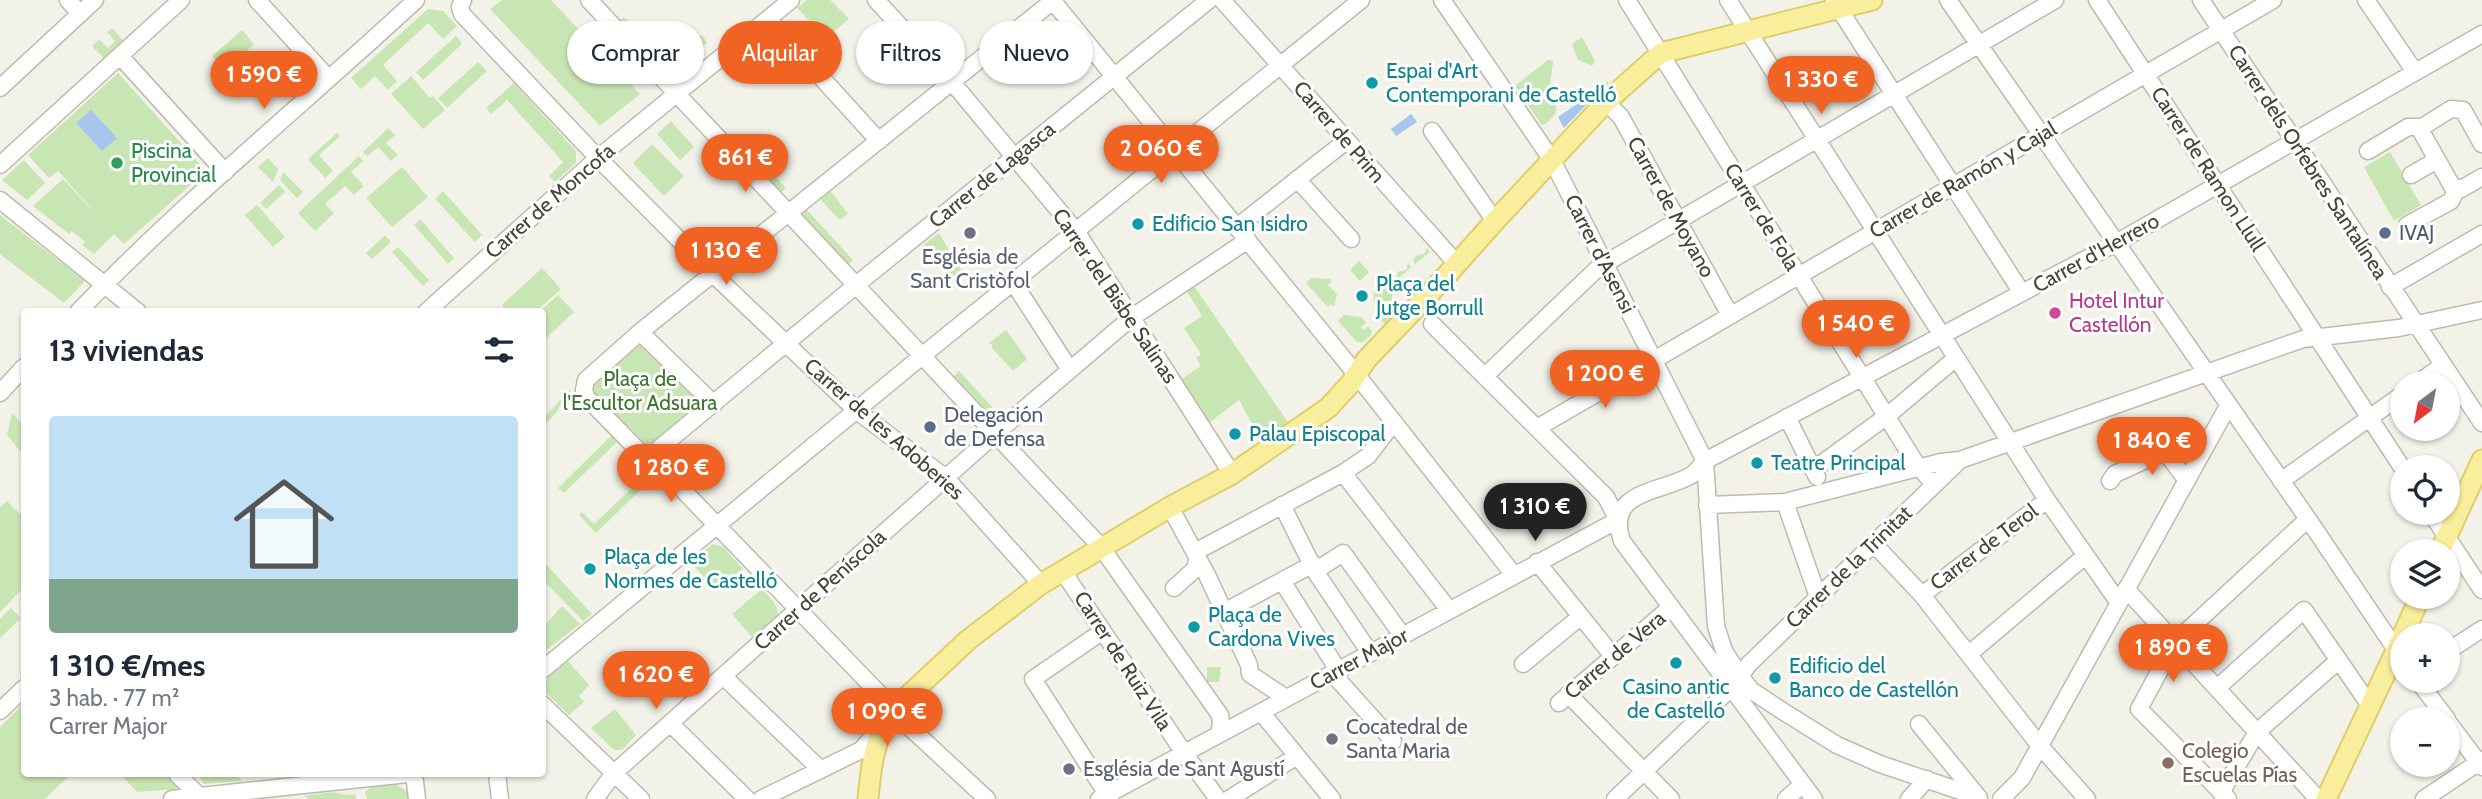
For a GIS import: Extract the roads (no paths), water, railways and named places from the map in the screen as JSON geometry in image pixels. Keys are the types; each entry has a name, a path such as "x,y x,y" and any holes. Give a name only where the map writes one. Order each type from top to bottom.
{"main road":[{"path":"868,799 873,752 891,714 968,640 1062,570 1231,474 1328,408 1366,360 1495,220 1606,102 1661,53 1748,31 1836,4 1872,0"},
{"path":"2445,539 2482,460"},
{"path":"2326,799 2390,666"}],"street":[{"path":"68,0 80,14"},
{"path":"0,88 95,0"},
{"path":"0,165 181,0"},
{"path":"257,0 328,78"},
{"path":"589,0 1101,547 1220,715 1219,733"},
{"name":"Carrer de Moncofa","path":"430,308 598,158 791,0"},
{"name":"Carrer del Bisbe Salinas","path":"876,0 895,21"},
{"path":"965,71 1053,0 1356,374 1514,575"},
{"name":"Carrer de Lagasca","path":"714,404 856,285 1209,0"},
{"name":"Carrer de Prim","path":"1222,0 1457,264"},
{"path":"546,667 939,342 1361,0"},
{"name":"Carrer d'Asensi","path":"1442,0 1552,160 1705,461"},
{"name":"Carrer de Fola","path":"1627,0 1919,467 1934,485"},
{"path":"1728,0 2085,556 2123,596 2175,642 2318,799"},
{"path":"1948,0 2228,406 2390,630"},
{"path":"1485,376 1605,263 2055,0"},
{"name":"Carrer de Ramon Llull","path":"2097,0 2394,455"},
{"name":"Carrer dels Orfebres Santalínea","path":"2201,0 2482,424"},
{"name":"Carrer de Ramón y Cajal","path":"1537,428 2273,0"},
{"path":"2367,0 2415,72"},
{"path":"82,308 105,283 225,172 418,1"},
{"name":"Carrer de les Adoberies","path":"462,3 462,14 598,158 713,274 857,411 946,478 1041,584"},
{"path":"1836,4 2022,293"},
{"path":"768,19 879,141"},
{"name":"Carrer d'Herrero","path":"1618,520 1628,502 1638,495 1692,476 1705,461 2116,243 2482,34"},
{"path":"120,56 225,172"},
{"path":"950,84 640,332 586,380 584,390 586,397 639,451 650,456 798,609 891,714 987,799"},
{"name":"Carrer del Bisbe Salinas","path":"954,84 1076,231 1231,474"},
{"name":"Carrer de Moyano","path":"1606,102 1621,117 1730,315"},
{"path":"2368,151 2408,127 2422,127 2451,109 2458,108 2463,110 2481,139"},
{"path":"2422,127 2422,133 2452,186 2460,189 2482,177"},
{"path":"1432,131 1495,220"},
{"path":"1237,227 1346,141"},
{"path":"2411,175 2437,160"},
{"path":"1297,179 1351,239"},
{"path":"2407,225 2451,201 2457,188"},
{"path":"0,200 133,308"},
{"path":"2390,287 2482,234"},
{"name":"Carrer de Peníscola","path":"594,799 614,773 995,434 1131,318 1248,240"},
{"path":"1013,282 1070,370"},
{"name":"Carrer de la Trinitat","path":"1707,505 1785,502 1919,467 1960,460 2303,339 2415,325 2482,310"},
{"path":"1432,324 1606,497 1618,520 1622,541 1700,645 1736,682 1837,745 1880,764 1977,798"},
{"path":"640,332 714,404 650,456"},
{"path":"1813,470 1887,416 1956,358"},
{"path":"2435,371 2443,365"},
{"path":"0,393 21,370"},
{"path":"2281,481 2390,403"},
{"path":"2001,799 2022,778 2228,406"},
{"path":"1787,417 1824,492"},
{"path":"1196,555 1343,473 1368,456 1394,422"},
{"path":"2110,481 2115,474 2165,451 2187,481"},
{"name":"Carrer de la Trinitat","path":"1615,799 1736,682 1749,664 1960,460"},
{"path":"1705,461 1716,626 1724,651 1759,728 1814,799"},
{"path":"1343,473 1449,610"},
{"name":"Carrer de Terol","path":"1922,595 2047,500"},
{"path":"1785,502 1818,597"},
{"path":"1282,505 1314,567 1370,653"},
{"path":"1170,507 1224,612 1249,665 1250,674 1286,698"},
{"path":"2308,519 2175,642 2139,709 2225,796 2257,732 2339,660"},
{"name":"Carrer Major","path":"1106,798 1219,733 1618,520"},
{"path":"1874,543 1922,595 2040,746 2087,799"},
{"path":"1224,612 1343,552 1402,635"},
{"path":"1174,588 1195,569 1196,555"},
{"path":"1969,654 2085,556"},
{"path":"1537,562 1614,656"},
{"path":"2460,564 2482,590"},
{"name":"Carrer de Ruiz Vila","path":"1062,570 1184,753 1218,799"},
{"path":"1282,581 1335,671 1393,741"},
{"name":"Carrer de Vera","path":"1644,771 1564,699 1671,607"},
{"path":"2217,688 2304,610 2370,704"},
{"path":"1523,664 1580,617"},
{"path":"2460,643 2482,629"},
{"path":"1103,631 1033,679 1106,798"},
{"path":"723,676 821,770"},
{"path":"0,711 21,691"},
{"path":"546,708 641,799"},
{"path":"1261,712 1332,799"},
{"path":"761,799 861,750 891,714"},
{"path":"670,723 747,799"},
{"path":"1919,724 1977,798"},
{"path":"2424,799 2481,763 2460,736"},
{"path":"1228,799 1297,756"},
{"path":"1644,771 1671,799"},
{"path":"180,777 199,796"},
{"path":"172,799 380,777"},
{"path":"414,777 416,799"},
{"path":"497,777 500,799"},
{"path":"1909,799 1927,779"},
{"path":"1786,799 1803,784"}],"water":[{"path":"1583,100 1587,104 1564,128 1558,117"},
{"path":"91,110 117,138 102,151 76,123"},
{"path":"1411,114 1417,122 1396,136 1391,129"}],"place":[{"name":"Espai d'Art Contemporani de Castelló","path":"1372,83"},
{"name":"Piscina Provincial","path":"117,163"},
{"name":"Edificio San Isidro","path":"1138,224"},
{"name":"Església de Sant Cristòfol","path":"970,233"},
{"name":"IVAJ","path":"2385,233"},
{"name":"Plaça del Jutge Borrull","path":"1362,296"},
{"name":"Hotel Intur Castellón","path":"2055,313"},
{"name":"Delegación de Defensa","path":"930,427"},
{"name":"Palau Episcopal","path":"1235,434"},
{"name":"Teatre Principal","path":"1757,463"},
{"name":"Plaça de les Normes de Castelló","path":"590,569"},
{"name":"Plaça de Cardona Vives","path":"1194,627"},
{"name":"Casino antic de Castelló","path":"1676,663"},
{"name":"Edificio del Banco de Castellón","path":"1775,678"},
{"name":"Cocatedral de Santa Maria","path":"1332,739"},
{"name":"Colegio Escuelas Pías","path":"2168,763"},
{"name":"Església de Sant Agustí","path":"1069,769"}],"park label":[{"name":"Plaça de l'Escultor Adsuara","path":"640,391"}]}
